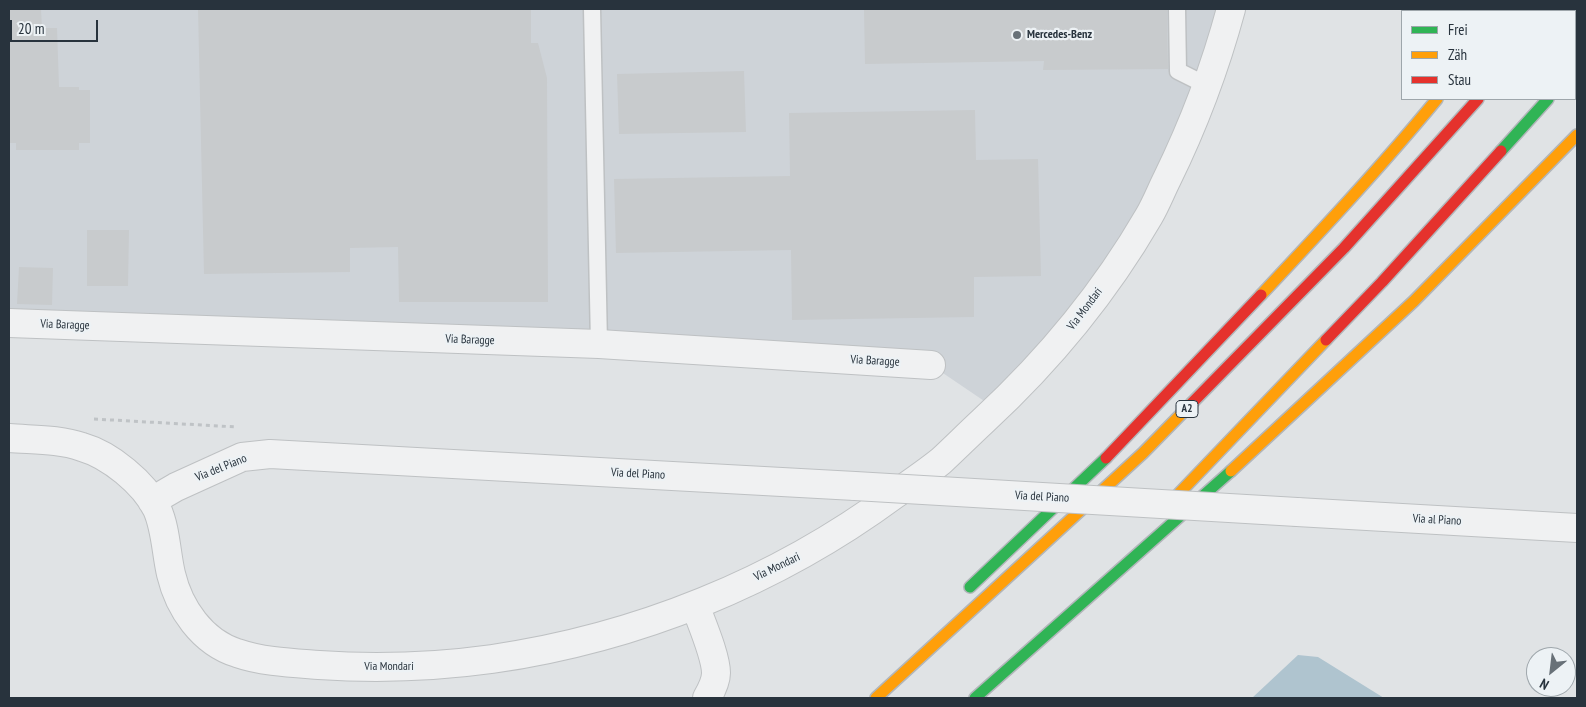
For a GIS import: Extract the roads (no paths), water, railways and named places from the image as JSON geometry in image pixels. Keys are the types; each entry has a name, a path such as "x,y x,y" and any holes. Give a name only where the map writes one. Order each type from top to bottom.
{"highway":[{"name":"A2","path":"959,597 1122,442 1226,334 1339,212 1436,100"},
{"name":"A2","path":"876,698 1143,453 1344,248 1477,100"},
{"path":"1157,517 1382,282 1547,100"},
{"path":"976,698 1040,639 1228,474 1414,301 1577,135"},
{"path":"1040,639 1129,546"},
{"path":"867,698 885,675"}],"street":[{"name":"Via Mondari","path":"152,500 162,526 176,590 183,606 201,630 222,646 235,653 268,660 346,667 405,667 456,664 547,650 602,636 695,606 818,546 861,520 938,463 1026,380 1056,347 1116,267 1150,215 1181,151 1208,86 1232,9"},
{"name":"Via Baragge","path":"9,323 599,344 931,364"},
{"path":"9,438 68,442 87,448 103,455 118,466 152,500"},
{"name":"Via del Piano","path":"152,500 242,457 270,454 1297,512"},
{"name":"Via al Piano","path":"1297,512 1577,528"},
{"path":"695,606 713,658 716,674 712,688 706,698"}],"lane":[{"path":"592,9 599,344"},
{"path":"1177,9 1178,71 1208,86"}],"water":[{"path":"1298,655 1318,657 1384,698 1252,698"}],"place":[{"name":"Mercedes-Benz","path":"1017,35"}]}
